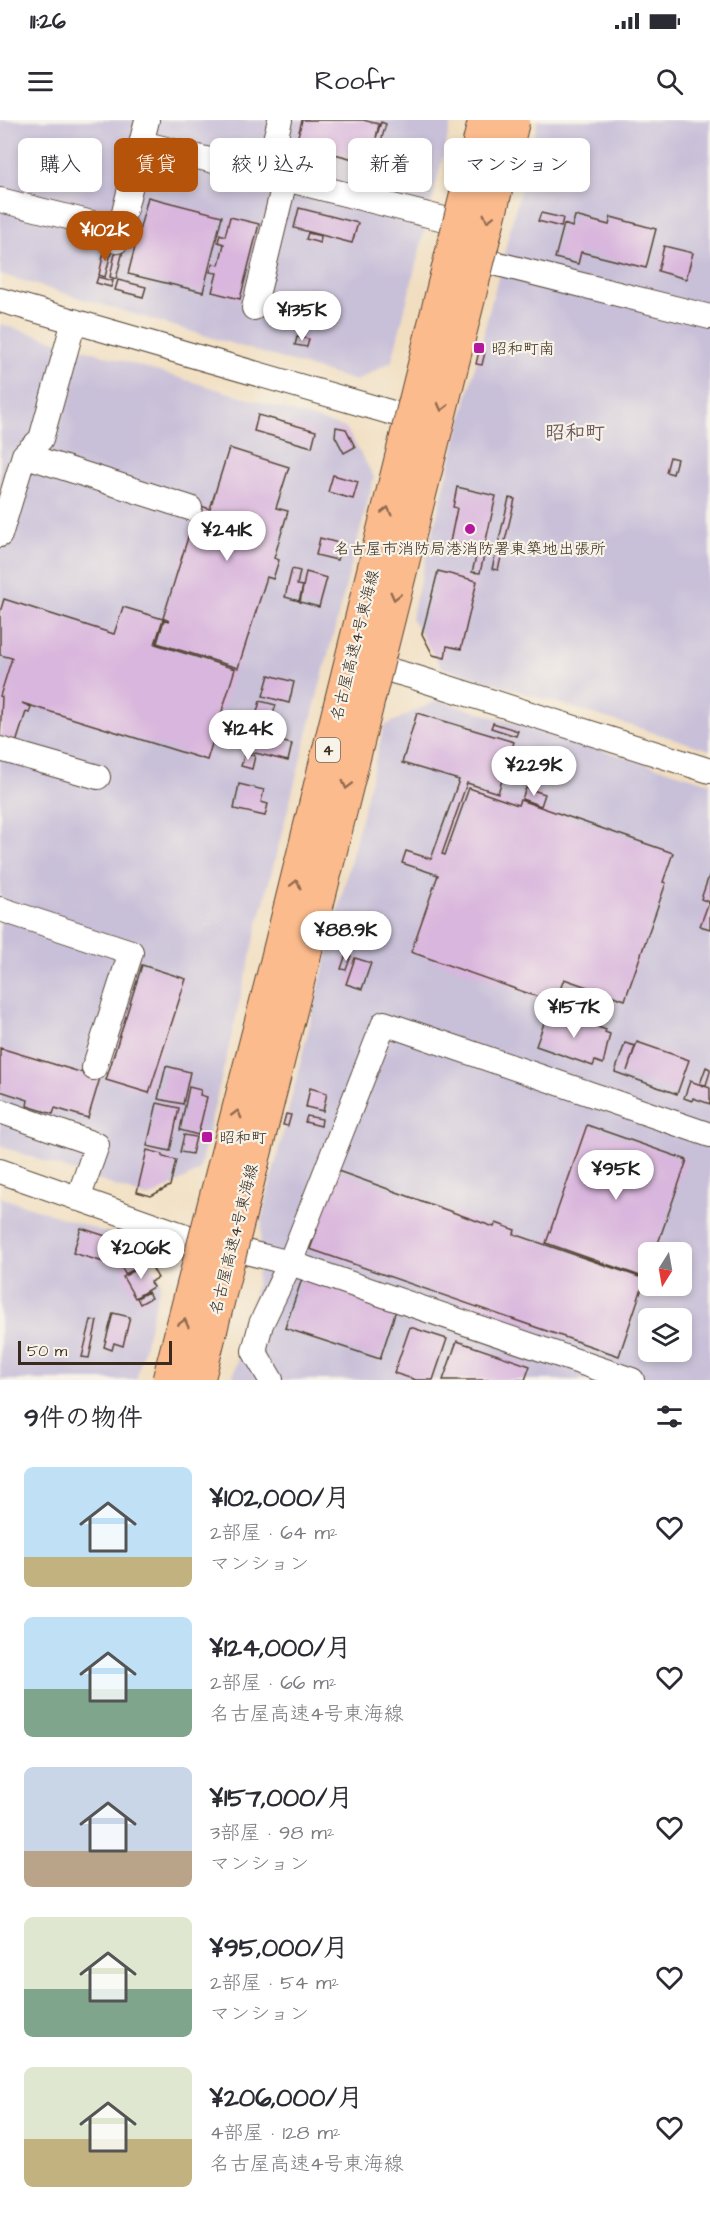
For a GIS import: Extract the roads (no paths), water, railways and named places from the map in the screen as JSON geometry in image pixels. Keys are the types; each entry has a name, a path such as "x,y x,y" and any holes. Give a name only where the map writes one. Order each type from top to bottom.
{"highway":[{"name":"名古屋高速4号東海線","path":"169,1380 279,954 485,120"},
{"name":"名古屋高速4号東海線","path":"198,1380 513,120"}],"street":[{"path":"143,138 147,120"},
{"path":"279,138 280,120"},
{"path":"0,200 118,235 129,192"},
{"path":"254,308 274,192"},
{"path":"333,192 448,220"},
{"path":"441,250 710,317"},
{"path":"0,300 400,414"},
{"path":"0,535 24,455 41,439 74,321"},
{"path":"24,455 190,508"},
{"path":"339,657 414,677 710,771"},
{"path":"0,749 98,777"},
{"path":"0,909 131,952 94,1068"},
{"path":"271,1380 254,1351 261,1324 290,1263 384,1023 710,1135"},
{"path":"0,1111 97,1145 78,1199"},
{"path":"0,1171 194,1239 290,1263 632,1380"}],"place":[{"name":"昭和町南","path":"479,348"},
{"name":"名古屋市消防局港消防署東築地出張所","path":"470,529"},
{"name":"昭和町","path":"207,1137"}],"district":[{"name":"昭和町","path":"575,432"}]}
